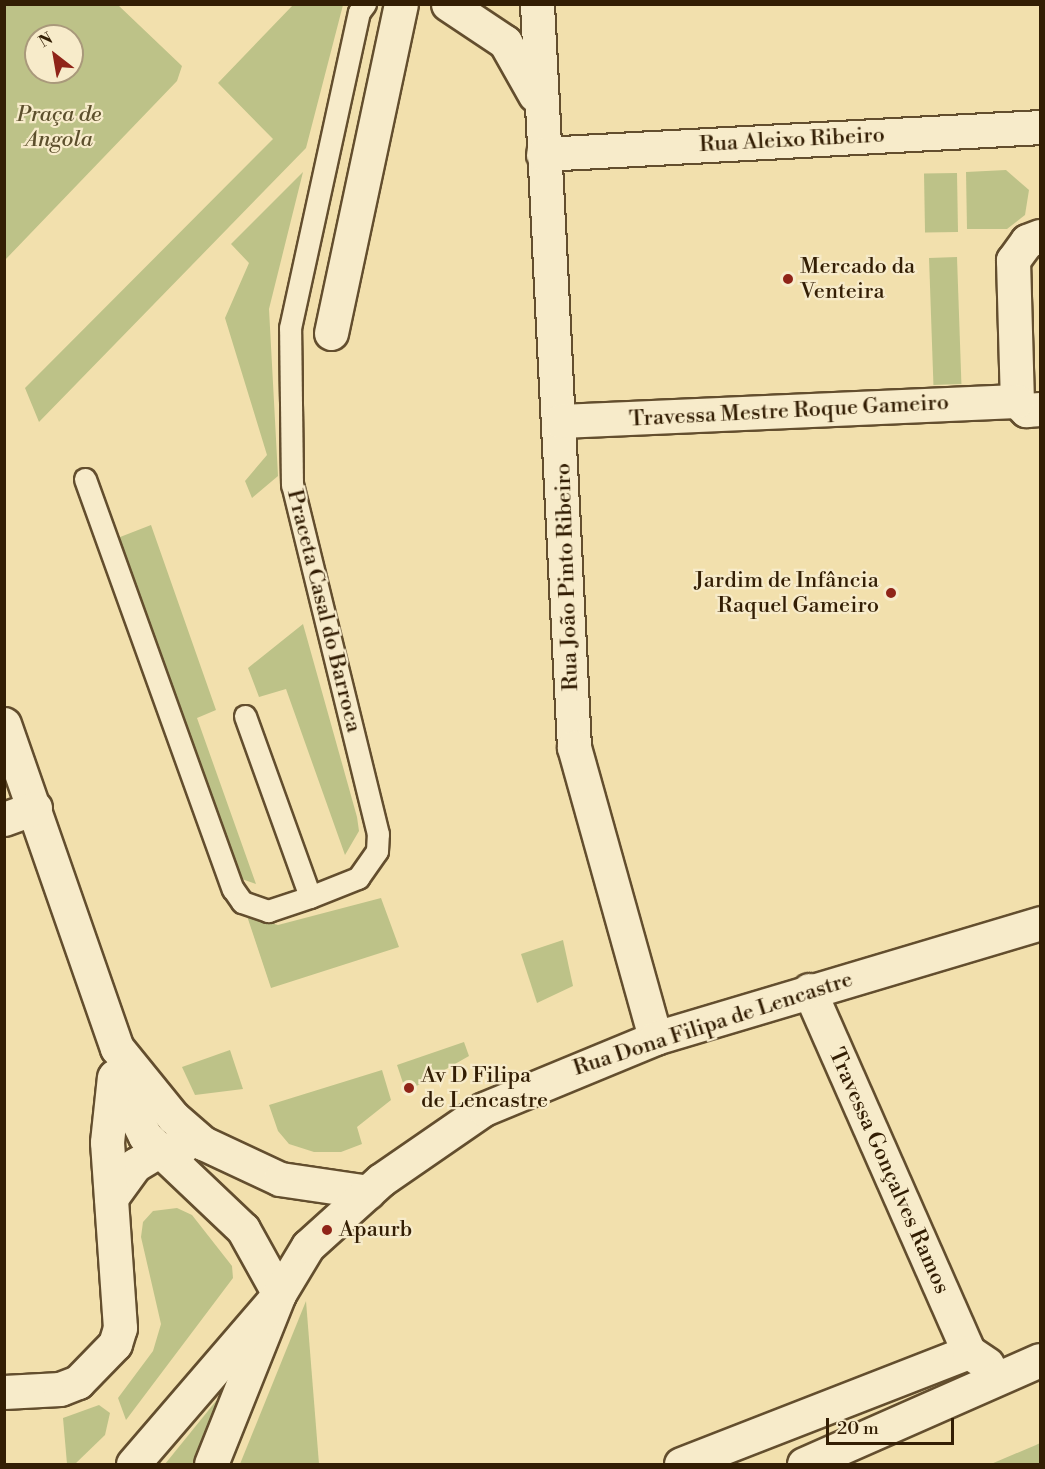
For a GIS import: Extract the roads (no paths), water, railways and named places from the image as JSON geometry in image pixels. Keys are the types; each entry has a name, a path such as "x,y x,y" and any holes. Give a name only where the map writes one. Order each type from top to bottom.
{"street":[{"path":"331,333 401,4"},
{"path":"448,4 505,42 520,61 539,105"},
{"name":"Rua João Pinto Ribeiro","path":"537,4 539,105 560,421 574,747 655,1038"},
{"name":"Rua Aleixo Ribeiro","path":"543,154 1041,127"},
{"path":"1029,405 1013,260 1027,241 1041,236"},
{"name":"Travessa Mestre Roque Gameiro","path":"560,421 1029,405"},
{"path":"4,724 20,813 116,1062 133,1119 160,1150 243,1229 279,1294"},
{"name":"Rua Dona Filipa de Lencastre","path":"279,1294 308,1246 368,1192 484,1109 655,1038 809,990 1041,923"},
{"name":"Travessa Gonçalves Ramos","path":"809,990 969,1352"},
{"path":"116,1062 186,1130 258,1170 300,1185 368,1192"},
{"path":"4,1392 60,1389 93,1372 115,1344 118,1298 107,1142 116,1062"},
{"path":"111,1198 128,1172 160,1150 183,1148 221,1165 258,1170"},
{"path":"133,1464 279,1294"},
{"path":"211,1464 279,1294"},
{"path":"681,1464 969,1352 1009,1378"},
{"path":"804,1464 1009,1378 1041,1360"}],"lane":[{"name":"Praceta Casal do Barroca","path":"85,479 233,889 242,902 268,911 358,878 377,851 378,834 292,485 290,328 359,12 365,4"},
{"path":"245,716 310,897"}],"place":[{"name":"Mercado da Venteira","path":"788,279"},
{"name":"Jardim de Infância Raquel Gameiro","path":"891,593"},
{"name":"Av D Filipa de Lencastre","path":"409,1088"},
{"name":"Apaurb","path":"327,1230"}],"park label":[{"name":"Praça de Angola","path":"59,126"}]}
